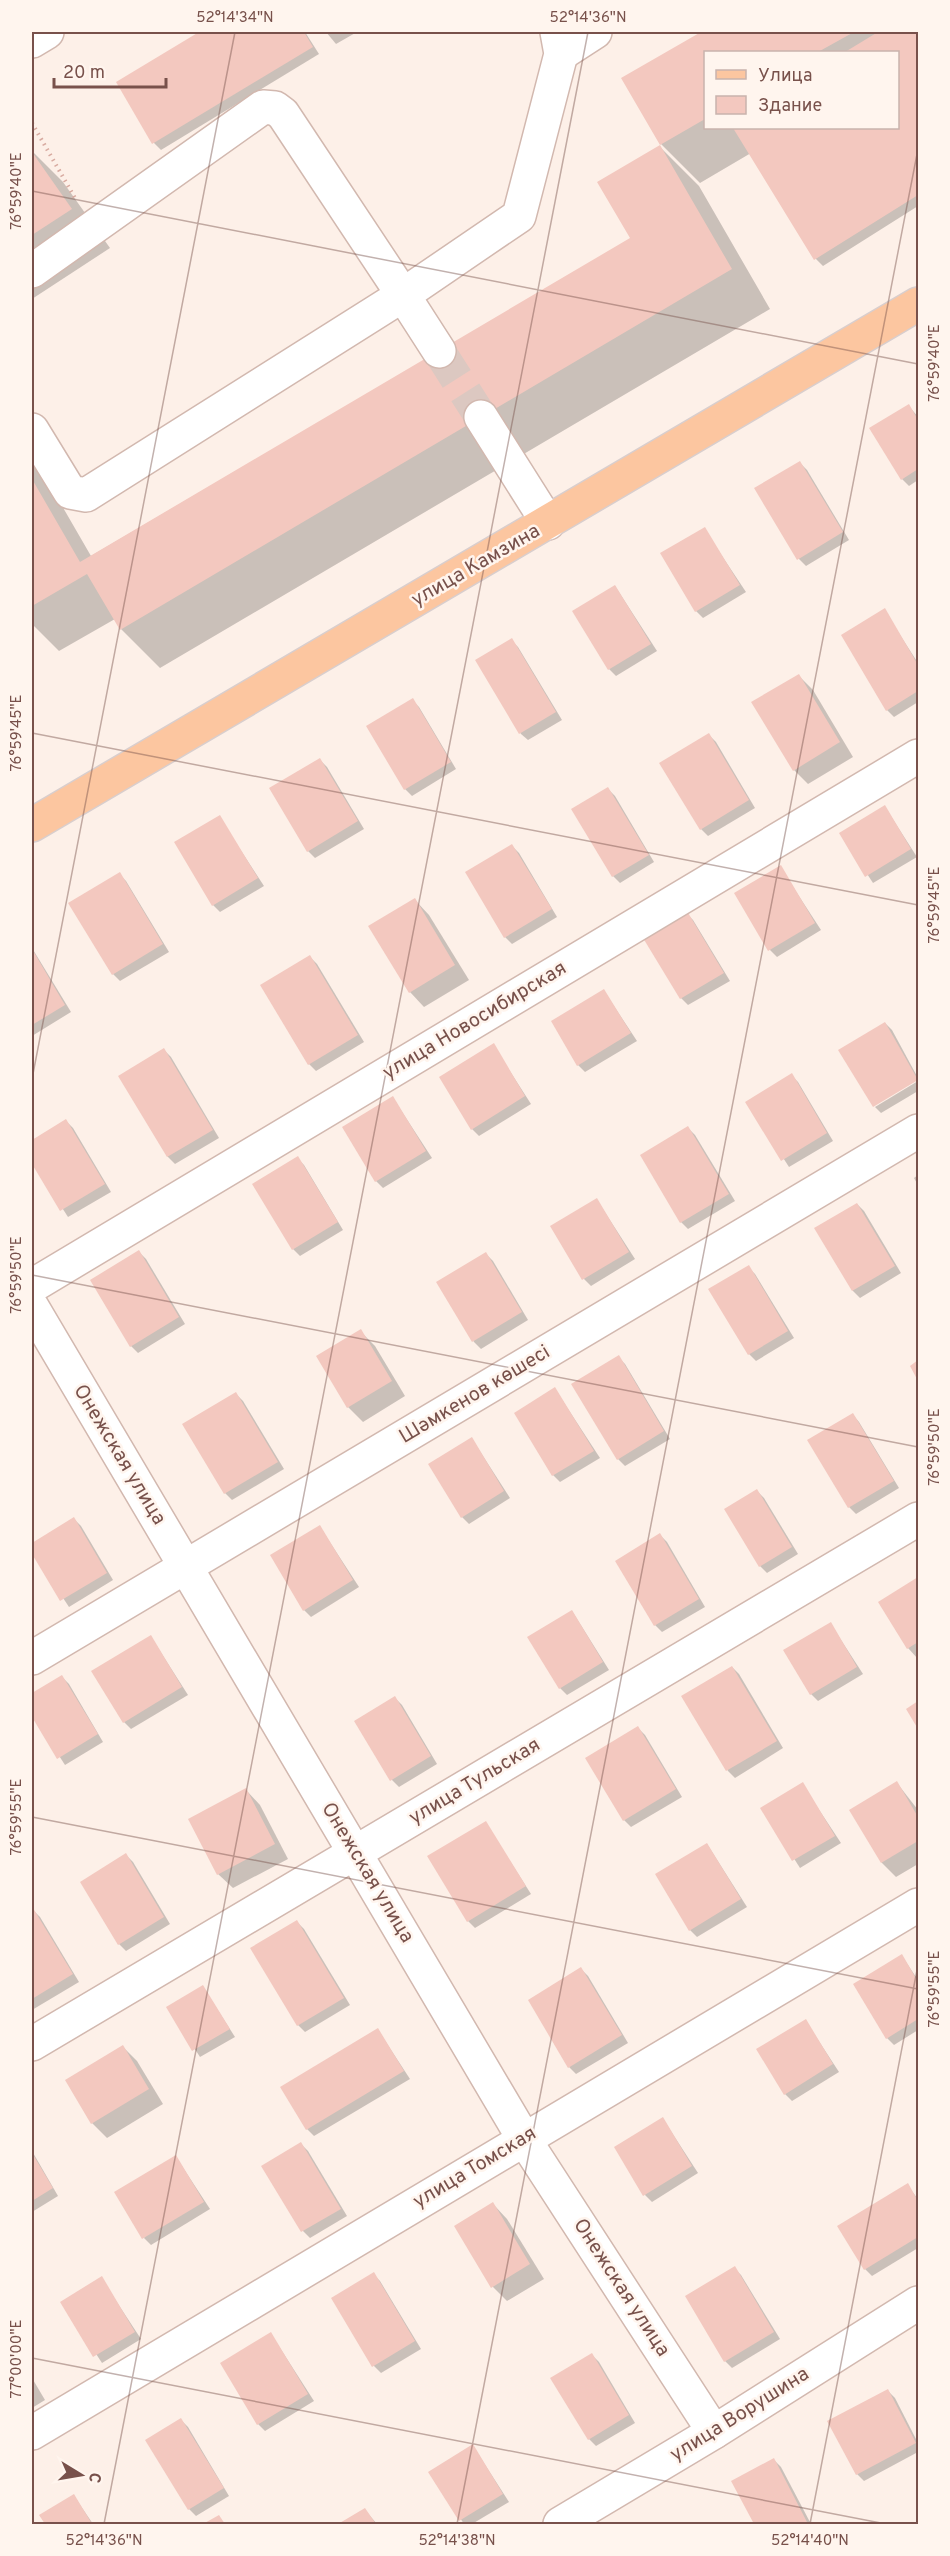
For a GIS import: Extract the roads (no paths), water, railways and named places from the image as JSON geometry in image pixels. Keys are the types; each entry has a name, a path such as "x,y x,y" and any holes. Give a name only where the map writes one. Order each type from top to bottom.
{"main road":[{"name":"улица Камзина","path":"33,820 548,523 918,304"}],"street":[{"path":"32,41 47,32"},
{"path":"32,430 69,492 86,495 403,296 519,216 559,43 595,32"},
{"path":"32,271 91,226 263,107 275,108 284,114 439,351"},
{"path":"481,417 548,523"},
{"name":"улица Новосибирская","path":"32,1286 918,756"},
{"name":"Шәмкенов көшесі","path":"32,1658 918,1131"},
{"name":"Онежская улица","path":"32,1307 524,2139 714,2432"},
{"name":"улица Тульская","path":"32,2044 918,1519"},
{"name":"улица Томская","path":"32,2433 918,1905"},
{"name":"улица Ворушина","path":"560,2524 714,2432 918,2303"}],"tunnel":[{"path":"439,351 481,417"}]}
